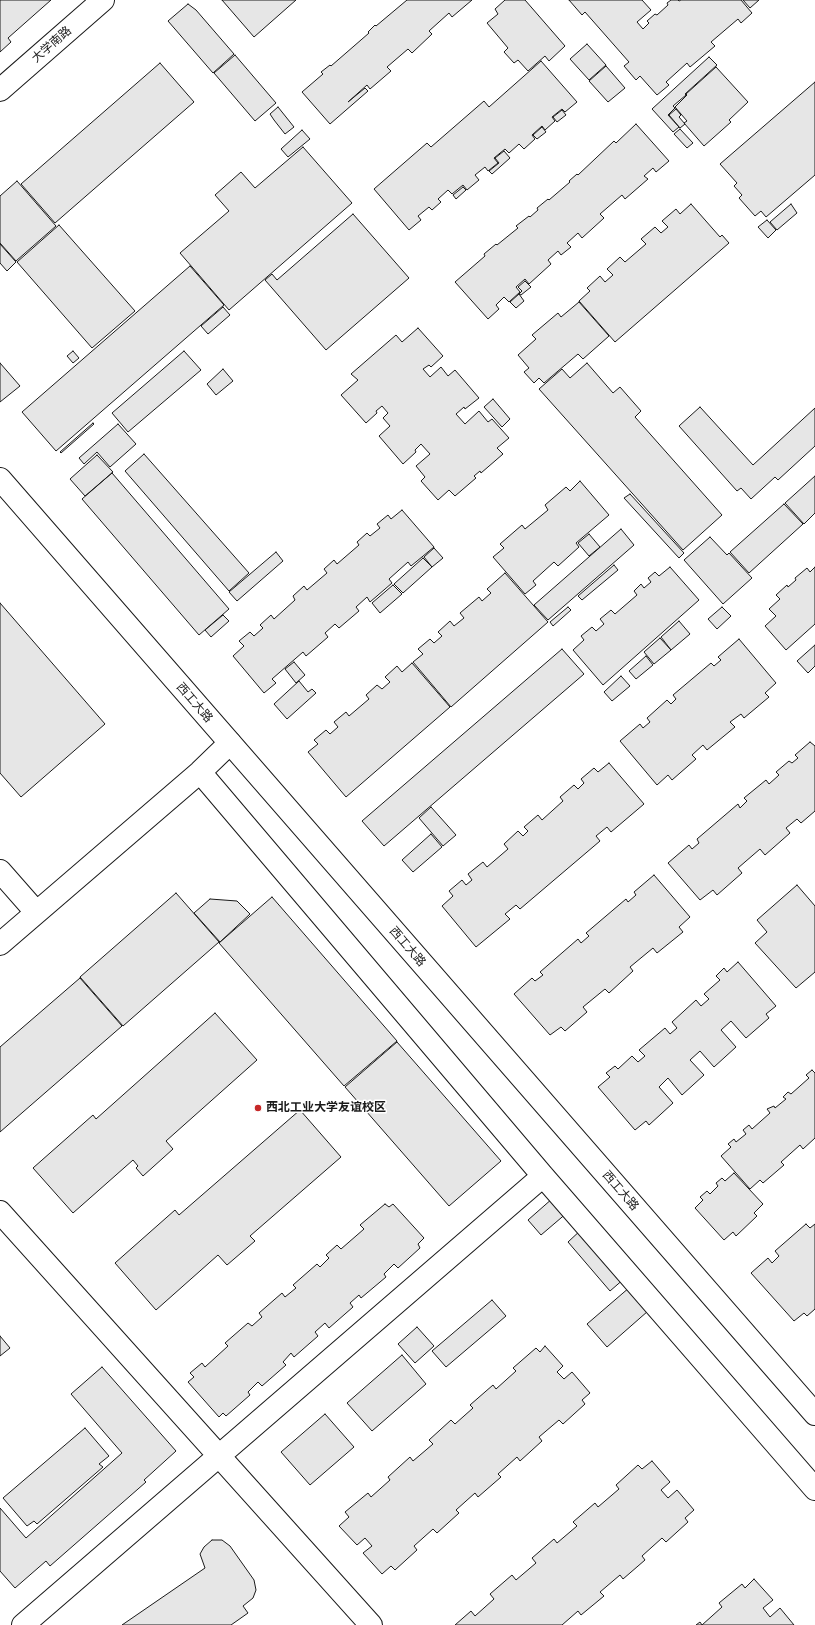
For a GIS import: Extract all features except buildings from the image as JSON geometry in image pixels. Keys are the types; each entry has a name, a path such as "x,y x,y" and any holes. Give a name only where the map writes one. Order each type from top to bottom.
{"street":[{"name":"大学南路","path":"0,90 103,0"},
{"name":"西工大路","path":"0,479 815,1414"},
{"path":"0,944 200,772 230,743"},
{"path":"200,772 543,1176 815,1490"},
{"path":"0,871 36,912"},
{"path":"23,1625 543,1176"},
{"path":"0,1212 371,1625"}],"place":[{"name":"西北工业大学友谊校区","path":"258,1108"}]}
